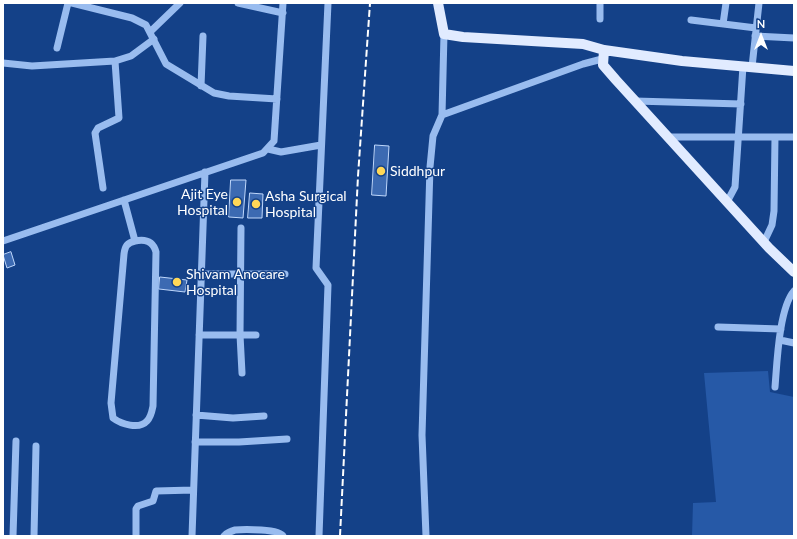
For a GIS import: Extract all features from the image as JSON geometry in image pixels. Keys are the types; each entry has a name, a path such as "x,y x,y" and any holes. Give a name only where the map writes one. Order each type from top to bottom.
{"main road":[{"path":"438,3 444,34 462,37 583,44 603,55 794,71"},
{"path":"603,55 604,65 635,101 764,242 793,270"}],"street":[{"path":"57,48 68,3"},
{"path":"72,3 132,18 146,25 166,64 214,93 229,96 277,99"},
{"path":"150,32 180,3"},
{"path":"238,3 283,13"},
{"path":"3,241 263,153 268,149 274,141 283,3"},
{"path":"318,536 328,285 316,268 328,3"},
{"path":"600,3 600,19"},
{"path":"723,24 726,3"},
{"path":"727,202 735,187 741,104 759,3"},
{"path":"691,20 723,24 755,32 794,38"},
{"path":"426,536 422,435 430,175 433,136 442,115 444,34"},
{"path":"201,86 203,36"},
{"path":"3,63 32,66 115,61 131,56 154,39"},
{"path":"442,115 583,64 603,55"},
{"path":"103,188 95,133 98,128 119,118 115,61"},
{"path":"635,101 741,104"},
{"path":"668,137 794,137"},
{"path":"764,242 772,225 774,211 775,137"},
{"path":"268,149 281,152 321,145"},
{"path":"192,536 205,172"},
{"path":"124,200 135,241"},
{"path":"241,228 240,335 242,373"},
{"path":"143,240 150,242 155,246 156,252 153,406 147,421 142,424 133,425 119,422 113,418 111,403 124,254 125,248 129,243 135,241 143,240"},
{"path":"202,274 286,274"},
{"path":"775,387 781,328 789,296 794,291"},
{"path":"718,327 781,328"},
{"path":"200,335 256,335"},
{"path":"780,340 794,343"},
{"path":"196,415 233,418 264,416"},
{"path":"195,442 239,442 287,439"},
{"path":"13,536 16,441"},
{"path":"34,536 36,446"},
{"path":"136,536 136,509 138,506 153,501 156,491 193,490"},
{"path":"224,536 234,530 278,532 283,536"}],"shaded area":[{"path":"768,371 770,392 794,397 794,536 692,536 693,503 716,502 704,373"}],"building":[{"path":"375,145 389,146 386,196 372,195"},
{"path":"231,180 246,180 243,218 229,217"},
{"path":"250,193 263,194 262,218 248,218"},
{"path":"11,252 15,265 7,268 3,255"},
{"path":"160,277 187,280 185,292 159,289"}],"railway":[{"path":"340,536 358,176 370,3"}],"place":[{"name":"Siddhpur","path":"381,171"},
{"name":"Ajit Eye Hospital","path":"237,202"},
{"name":"Asha Surgical Hospital","path":"256,204"},
{"name":"Shivam Anocare Hospital","path":"177,282"}]}
